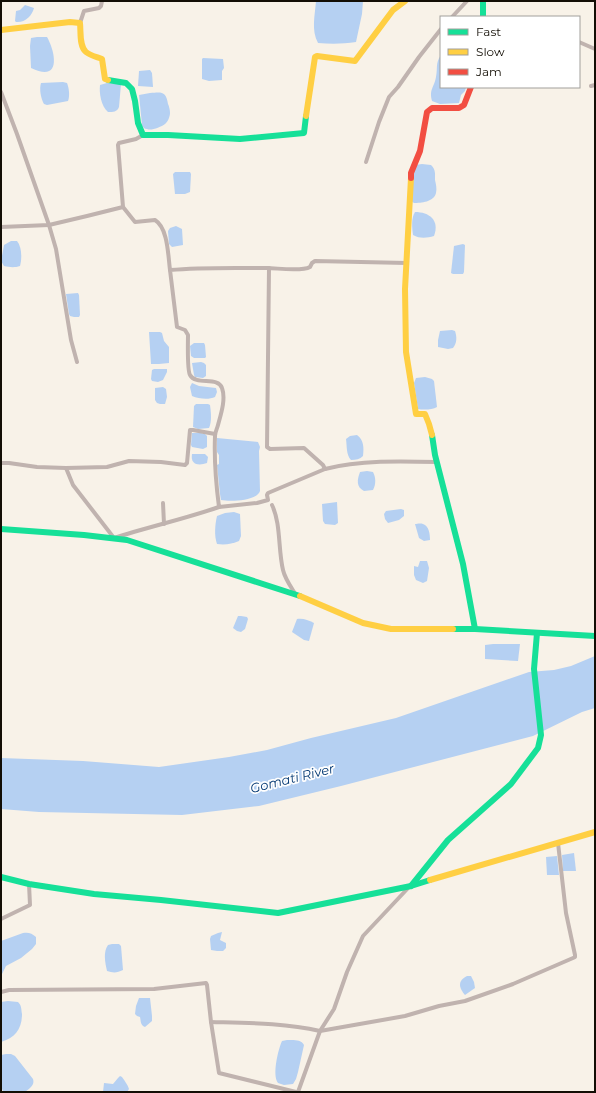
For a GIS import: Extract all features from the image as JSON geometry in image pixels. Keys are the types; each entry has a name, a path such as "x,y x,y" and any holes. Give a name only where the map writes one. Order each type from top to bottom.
{"street":[{"path":"102,1 99,8 84,11 80,23 82,48 87,54 102,59 105,79 128,84 132,89 139,129 143,135"},
{"path":"218,507 215,469 215,434 222,405 222,389 220,385 215,382 202,381 193,378 189,373 188,335 185,330 177,327 167,243 163,230 160,224 155,220 135,222 123,207 118,145 119,143 136,139 143,135 240,139 304,133 315,57 355,61 393,10 405,1"},
{"path":"453,16 467,1"},
{"path":"483,1 483,16"},
{"path":"1,30 70,22 80,23"},
{"path":"366,162 389,97 440,30"},
{"path":"580,42 595,49"},
{"path":"471,88 462,107 432,108 427,112 420,151 411,173 405,289 406,352 416,414 425,414 428,419 433,448 466,580 475,630"},
{"path":"1,92 49,225 56,249 71,340 77,362"},
{"path":"1,227 49,225 123,207"},
{"path":"170,270 192,268 303,269 308,268 315,261 407,262"},
{"path":"269,268 267,447 270,449 304,448 323,465 325,469"},
{"path":"1,463 37,467 66,468 107,467 129,461 185,465 187,463 190,430 215,434"},
{"path":"114,538 218,507 268,500 268,493 333,467 392,461 437,462"},
{"path":"66,468 73,485 114,538"},
{"path":"163,503 164,524"},
{"path":"272,505 278,532 283,571 288,583 296,595"},
{"path":"1,529 114,538 140,544 296,595 364,623 391,629 475,630 595,636"},
{"path":"1,992 9,990 154,989 203,982 206,983 208,985 211,1022 219,1073 297,1092 320,1031 334,1009 347,972 363,936 411,886 448,840 511,784 538,748 540,735 534,669 537,633"},
{"path":"1,878 28,884 94,894 278,913 411,886 595,832"},
{"path":"211,1022 280,1025 320,1031 405,1016 439,1006 465,1001 513,984 575,957 566,913 558,843"},
{"path":"1,919 30,905 28,884"}],"water":[{"path":"316,1 363,1 362,14 356,42 337,44 318,43 314,28"},
{"path":"25,5 34,8 32,14 25,20 16,22 16,11 20,10"},
{"path":"47,37 53,51 54,64 52,69 47,72 41,72 31,68 31,38"},
{"path":"440,56 440,88 466,88 461,95 459,103 440,104 432,101 431,91 436,77"},
{"path":"203,58 223,59 224,68 222,71 222,80 209,81 202,79"},
{"path":"150,70 152,73 153,87 138,86 139,71"},
{"path":"41,83 67,83 68,85 68,101 47,105 44,104 40,88"},
{"path":"107,83 121,84 119,107 113,112 108,112 101,99 100,85"},
{"path":"163,93 165,95 170,113 169,119 165,124 149,129 144,128 142,125 139,95"},
{"path":"415,165 431,165 434,169 436,193 430,200 414,203 411,201"},
{"path":"175,172 190,172 190,192 185,194 175,194 173,174"},
{"path":"415,212 429,215 432,218 436,226 434,236 424,238 413,235 412,220"},
{"path":"176,226 182,229 183,245 172,247 169,244 168,231 170,228"},
{"path":"11,241 17,241 20,246 20,266 4,266 1,261 4,245"},
{"path":"465,245 464,272 463,274 453,274 451,273 454,246"},
{"path":"78,293 80,315 79,317 70,316 66,294"},
{"path":"440,331 455,331 456,338 453,348 448,349 438,347"},
{"path":"149,332 162,333 164,341 169,347 169,363 151,364"},
{"path":"194,343 204,343 205,358 194,358 191,356 190,346"},
{"path":"201,362 206,365 206,376 203,378 195,377 192,363"},
{"path":"167,369 163,380 158,382 152,381 152,370"},
{"path":"425,377 434,381 437,407 422,410 418,409 414,383 416,378"},
{"path":"192,383 199,386 216,388 217,392 215,397 204,399 192,396 190,387"},
{"path":"163,387 166,389 167,397 165,404 160,404 155,400 155,388"},
{"path":"196,404 210,405 211,420 209,428 198,429 193,427 194,406"},
{"path":"192,433 205,434 207,436 207,447 203,449 192,447"},
{"path":"357,435 363,444 363,456 358,459 351,460 347,453 346,439 350,436"},
{"path":"217,438 258,442 260,447 260,491 254,497 243,500 221,500 217,465 219,464 219,455 217,452"},
{"path":"192,454 205,454 208,457 207,463 196,464 192,460"},
{"path":"360,472 373,472 375,483 373,490 364,491 358,485 358,478"},
{"path":"337,502 338,523 335,525 325,524 323,521 322,504"},
{"path":"404,510 404,516 399,520 388,523 384,514 386,511"},
{"path":"234,512 240,514 241,536 239,541 228,544 217,544 215,530 217,516"},
{"path":"415,524 427,526 430,540 424,541 419,538"},
{"path":"420,561 427,561 429,568 427,581 423,583 416,580 414,575 414,566 418,567"},
{"path":"238,616 247,617 248,619 245,629 241,632 233,628"},
{"path":"297,619 314,623 309,641 304,640 292,632"},
{"path":"520,644 518,661 485,659 485,645"},
{"name":"Gomati River","path":"595,656 595,708 582,712 533,736 341,786 259,806 182,815 39,812 1,809 1,758 83,761 159,767 229,757 267,750 396,718 529,672 554,670 571,666"},
{"path":"574,853 576,871 563,871 562,855"},
{"path":"557,856 559,875 547,875 546,857"},
{"path":"222,932 220,940 226,943 226,948 223,951 211,950 211,936"},
{"path":"23,933 30,933 36,937 36,944 21,958 6,966 1,976 1,941"},
{"path":"119,944 121,946 123,970 117,972 107,971 105,951 108,945"},
{"path":"467,976 471,976 475,988 465,995 461,990 460,982"},
{"path":"139,998 150,998 152,1021 145,1027 141,1024 140,1017 135,1014"},
{"path":"8,1001 19,1003 21,1006 22,1019 17,1032 10,1038 1,1042 1,1002"},
{"path":"282,1041 299,1041 304,1045 296,1079 293,1084 284,1085 278,1083 276,1079 276,1069 277,1056"},
{"path":"6,1054 15,1056 33,1079 33,1085 25,1092 3,1091 1,1087 1,1055"},
{"path":"120,1076 129,1089 127,1092 103,1092 104,1083 113,1084"}],"traffic: fast":[{"path":"483,1 483,16"},
{"path":"108,80 126,83 132,89 138,123 143,135 240,139 304,133 306,116"},
{"path":"432,435 435,455 463,564 475,629"},
{"path":"1,529 84,535 127,540 300,596"},
{"path":"453,629 595,636"},
{"path":"411,886 448,840 511,784 538,748 541,735 534,669 537,633"},
{"path":"1,877 29,884 94,894 278,913 411,886 430,880"}],"traffic: slow":[{"path":"306,116 315,57 355,61 393,10 405,1"},
{"path":"1,30 70,22 80,23 82,46 86,52 102,59 105,79 108,80"},
{"path":"411,178 405,289 406,352 416,414 425,414 432,435"},
{"path":"300,596 363,623 391,629 453,629"},
{"path":"430,880 595,832"}],"traffic: jam":[{"path":"411,178 411,173 420,151 427,112 432,108 459,108 464,105 471,88"}]}
